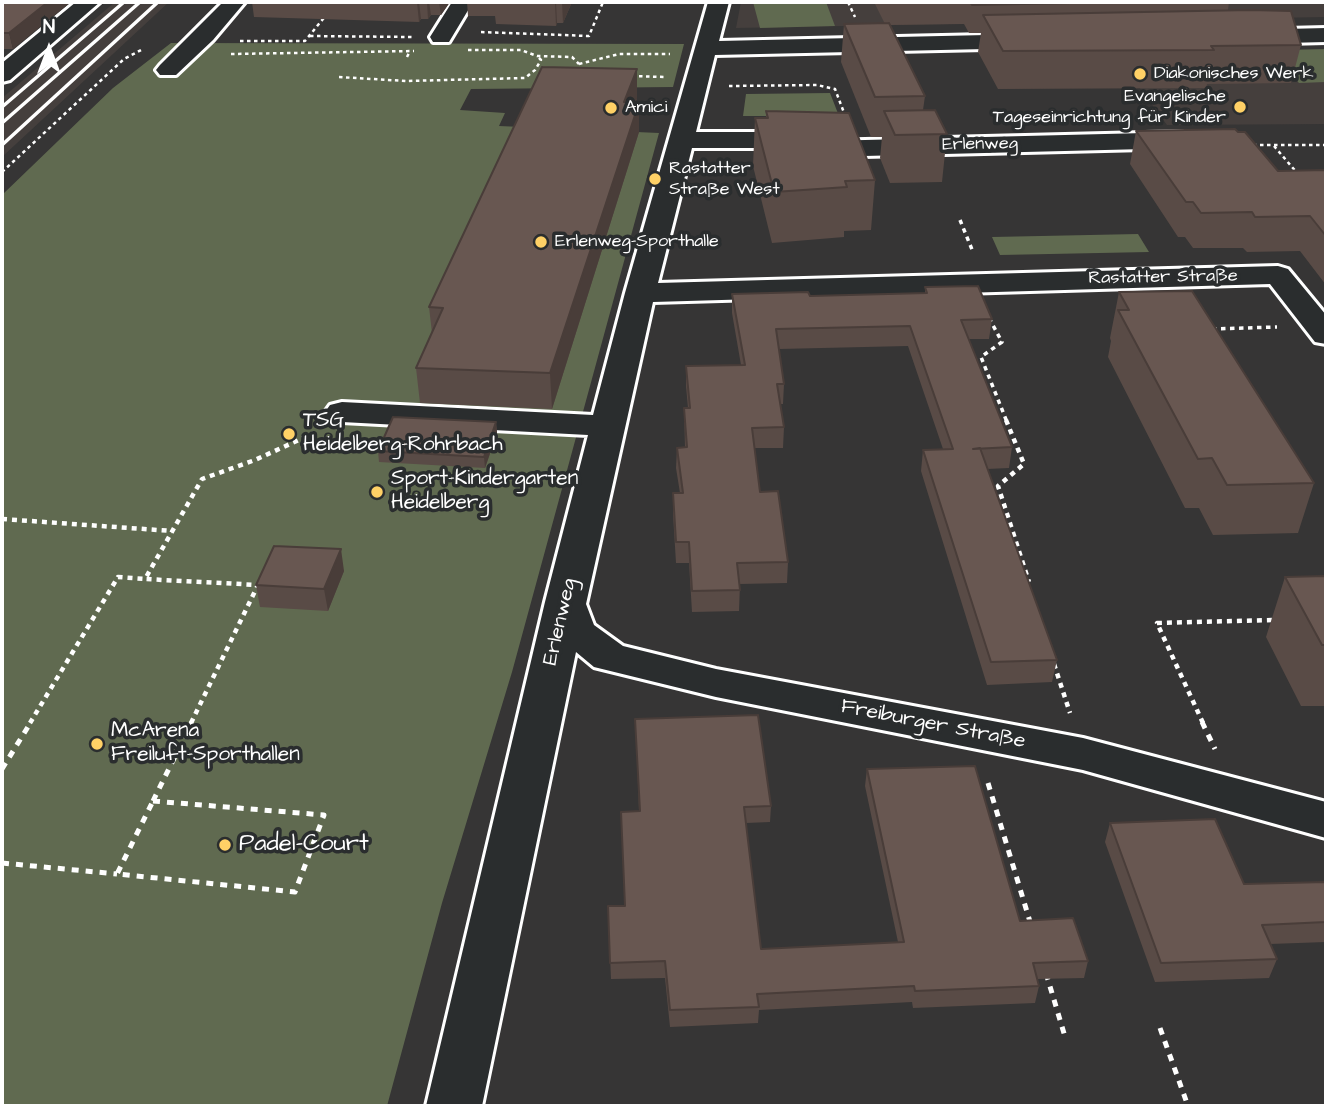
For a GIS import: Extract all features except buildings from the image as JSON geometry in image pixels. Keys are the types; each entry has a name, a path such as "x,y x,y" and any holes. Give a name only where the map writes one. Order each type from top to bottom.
{"street":[{"path":"2,75 89,2"},
{"path":"168,69 234,2"},
{"path":"443,34 462,2"},
{"name":"Erlenweg","path":"454,1106 565,602 640,293 718,2"},
{"path":"1222,37 1326,35"},
{"path":"203,36 237,36"},
{"path":"702,67 1054,41"},
{"name":"Erlenweg","path":"681,140 793,140 824,149 1238,139"},
{"name":"Rastatter Straße","path":"640,293 1278,275 1323,331"},
{"path":"342,412 608,426"},
{"name":"Freiburger Straße","path":"565,602 577,632 609,657 716,684 1083,754 1326,820"}],"path":[{"path":"310,36 589,36 603,2"},
{"path":"2,172 124,59 173,33 305,41 330,10"},
{"path":"168,69 216,55 421,50"},
{"path":"460,50 521,50 537,56 572,57 579,66 619,54 817,85 835,89 850,127"},
{"path":"407,57 410,51"},
{"path":"339,77 406,81 525,78 540,65 541,60 537,56"},
{"path":"628,76 702,67"},
{"path":"1238,139 1243,145 1326,145"},
{"path":"1274,145 1300,176"},
{"path":"972,283 1002,342 981,357 1024,464 998,486 1030,588"},
{"path":"1199,329 1323,331"},
{"path":"145,579 202,480 299,441 342,412"},
{"path":"2,519 172,531"},
{"path":"2,769 118,577 258,586 117,874"},
{"path":"1238,797 1157,622 1287,620"},
{"path":"1051,652 1083,754"},
{"path":"988,783 1035,937"},
{"path":"2,863 295,892 324,815 153,801"},
{"path":"1043,963 1066,1040"},
{"path":"1160,1028 1188,1106"}],"shaded area":[{"path":"115,2 169,2 2,157 2,98"},
{"path":"741,2 1326,2 1326,17 736,28"},
{"name":"Evangelische Tageseinrichtung für Kinder","path":"1201,82 1326,82 1326,124 1167,125 1139,87 1205,88"}],"green space":[{"path":"753,2 826,2 835,26 760,28"},
{"name":"TSG Heidelberg-Rohrbach","path":"171,43 684,44 673,87 471,89 460,110 505,113 499,126 659,133 512,672 442,903 387,1106 2,1106 2,195 113,88"},
{"path":"1326,49 1326,82 1299,83 1272,54 1283,50"},
{"path":"830,93 839,116 743,116 746,94"},
{"path":"1138,234 1149,252 1000,255 992,237"}],"railway":[{"path":"2,107 124,2"},
{"path":"2,123 140,2"},
{"path":"2,145 158,2"}],"place":[{"name":"Diakonisches Werk","path":"1140,74"},
{"name":"Evangelische Tageseinrichtung für Kinder","path":"1240,107"},
{"name":"Amici","path":"611,108"},
{"name":"Rastatter Straße West","path":"655,179"},
{"name":"Erlenweg-Sporthalle","path":"541,242"},
{"name":"TSG Heidelberg-Rohrbach","path":"289,434"},
{"name":"Sport-Kindergarten Heidelberg","path":"377,492"},
{"name":"McArena Freiluft-Sporthallen","path":"97,744"},
{"name":"Padel-Court","path":"225,845"}]}
